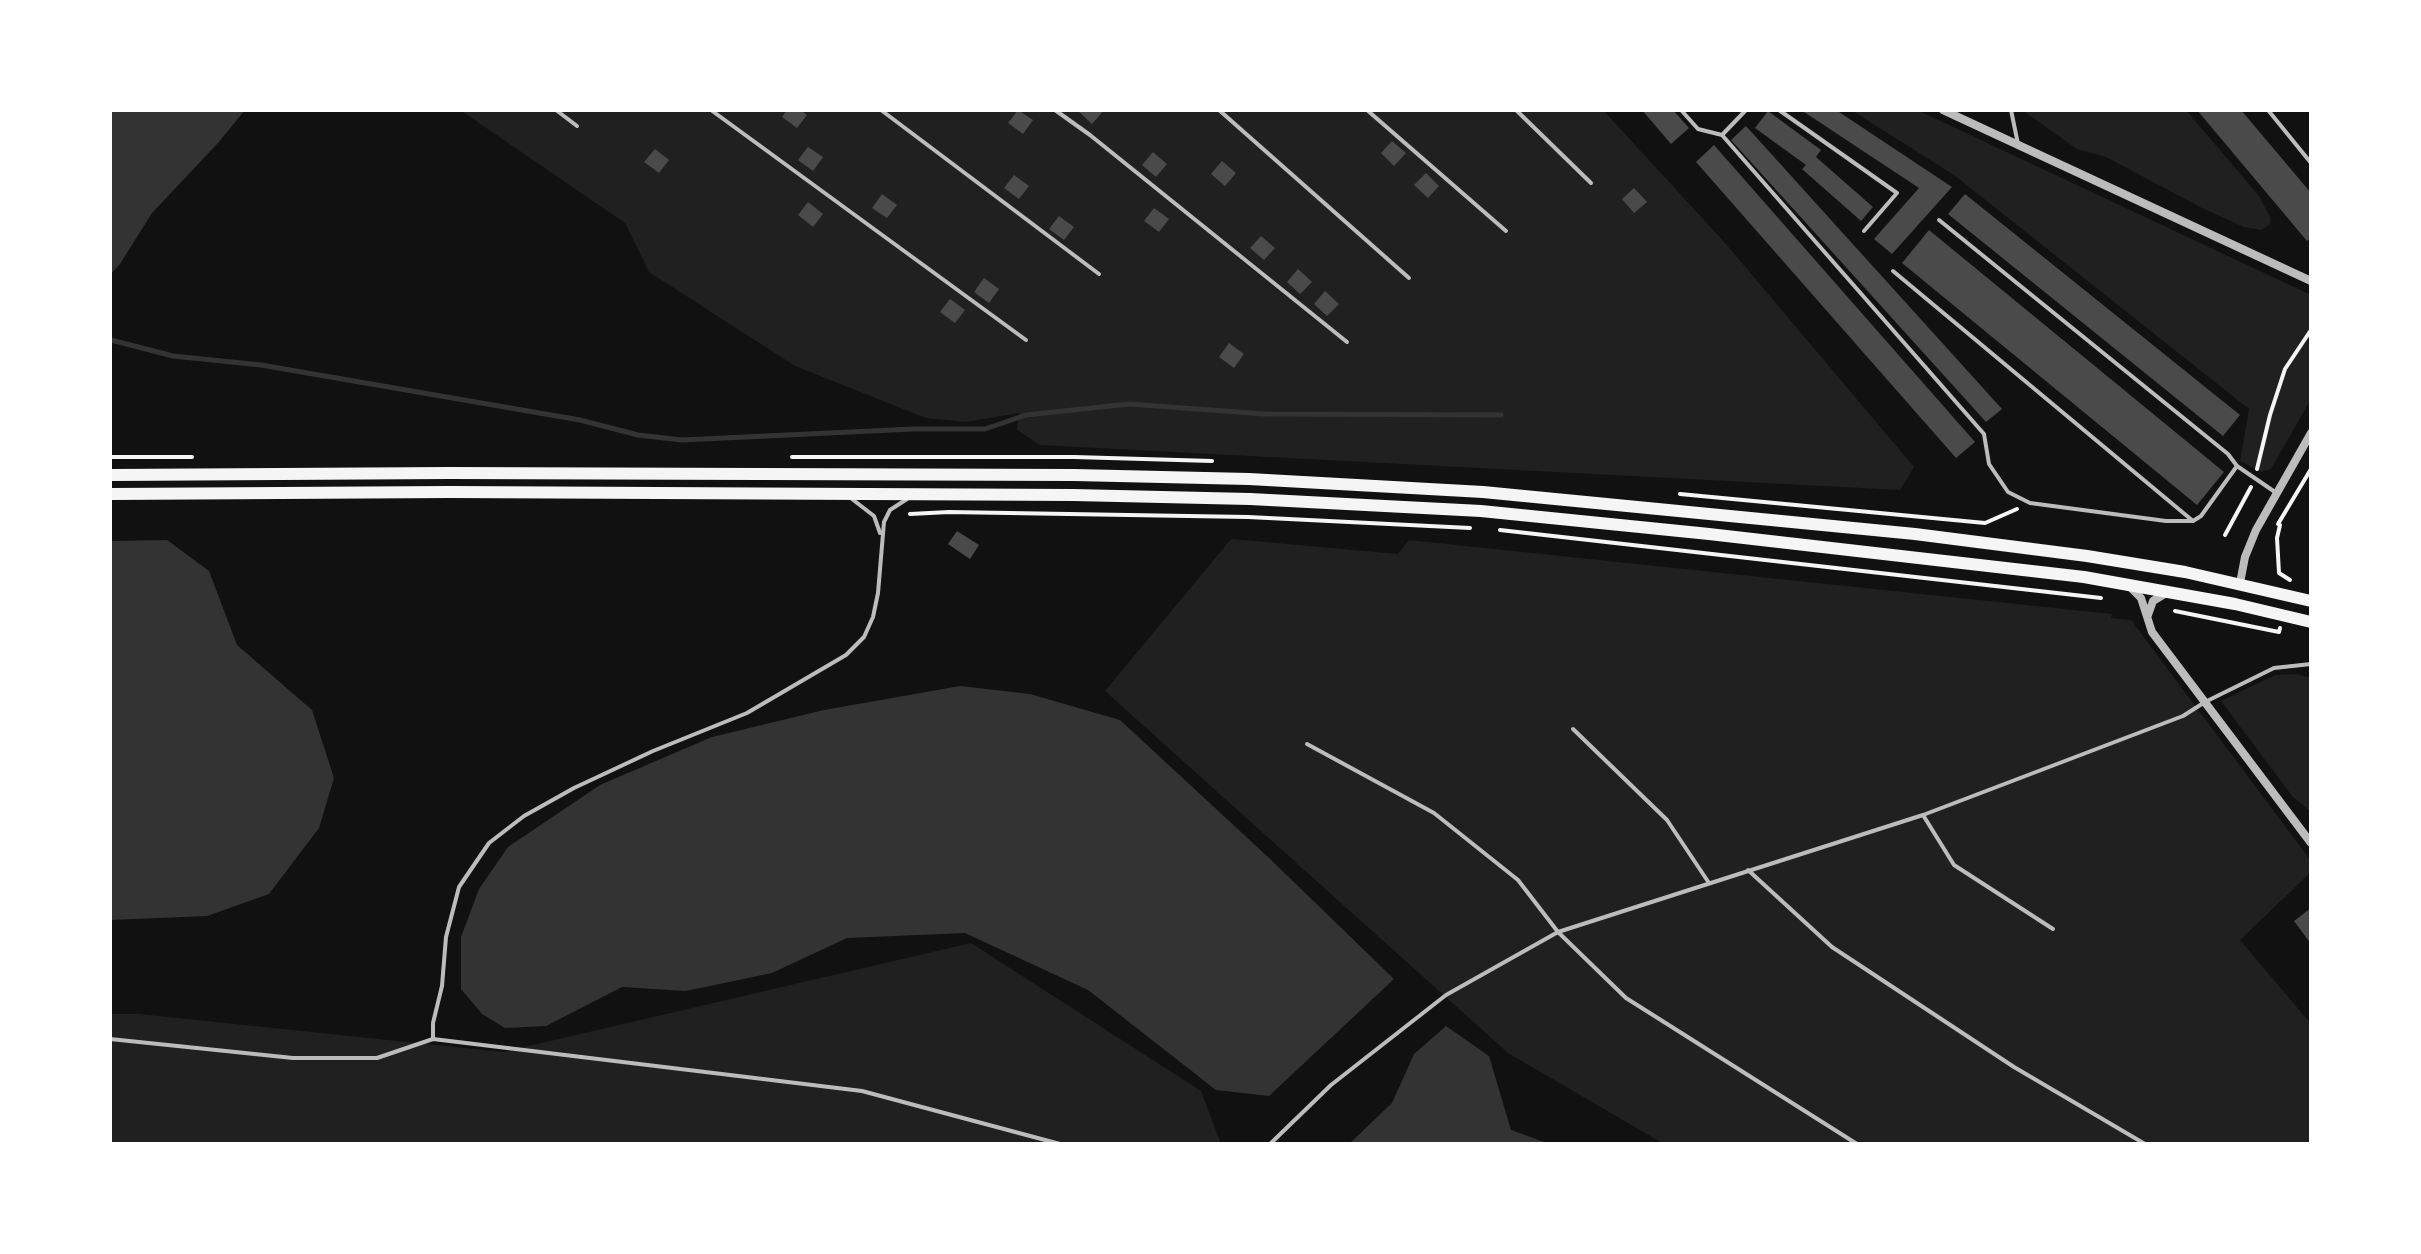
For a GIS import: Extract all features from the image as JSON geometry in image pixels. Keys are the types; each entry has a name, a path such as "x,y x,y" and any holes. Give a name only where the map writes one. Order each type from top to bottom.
{"highway":[{"path":"110,474 1074,475 1250,479 1482,492 1896,532 2087,556 2240,583 2311,601"},
{"path":"110,494 1072,495 1481,511 2084,577 2311,622"},
{"path":"2235,604 2240,583"}],"street":[{"path":"1943,110 2311,281"},
{"path":"2240,583 2250,544 2310,436"},
{"path":"2123,583 2142,598 2152,632 2311,842"},
{"path":"2147,619 2150,606 2159,595 2174,592"}],"lane":[{"path":"556,110 577,126"},
{"path":"711,110 1026,340"},
{"path":"881,110 1099,274"},
{"path":"1055,110 1347,342"},
{"path":"1219,110 1409,278"},
{"path":"1367,110 1506,231"},
{"path":"1516,110 1591,183"},
{"path":"1681,110 1698,129 1722,136 1984,434 1988,464 2008,492 2030,503 2193,521 2201,516 2237,466"},
{"path":"1722,136 1746,110"},
{"path":"1779,110 1897,193 1864,231"},
{"path":"2011,110 2018,144"},
{"path":"2268,110 2311,162"},
{"path":"1939,220 2228,454 2237,466 2276,492"},
{"path":"1894,270 2193,521"},
{"path":"836,494 869,511 877,521 881,537"},
{"path":"433,1040 446,937 459,887 490,843 524,816 574,788 747,712 846,655 864,637 873,617 884,522 901,501 919,495"},
{"path":"1270,1144 1331,1085 1446,995 1558,932 1923,815 2182,716 2274,668 2311,664"},
{"path":"1573,728 1667,820 1708,883"},
{"path":"1307,744 1434,813 1518,880 1558,932 1626,998 1857,1144"},
{"path":"1923,815 1954,865 2053,929"},
{"path":"1748,870 1832,947 2014,1067 2145,1144"},
{"path":"110,1039 294,1058 377,1058 433,1040 862,1091 1060,1144"}],"path":[{"path":"2224,535 2255,480 2285,369 2311,330"},
{"path":"910,514 1229,517 1480,528"},
{"path":"2280,524 2280,573 2290,580 2288,594"},
{"path":"1499,530 2099,597"},
{"path":"2150,606 2183,613"}],"shaded area":[{"path":"110,110 245,110 152,213 110,275"},
{"path":"460,110 1603,110 1726,244 1914,467 1900,490 1040,445 1017,430 1019,413 966,422 926,418 795,366 649,272 625,223"},
{"path":"1851,110 1917,110 2311,295 2311,399 2271,469 2261,472 2240,461 2249,409 1954,175"},
{"path":"2022,110 2186,110 2259,196 2271,219 2269,225 2261,230 2244,227 2202,208 2106,157 2077,149"},
{"path":"1231,539 1398,554 1409,540 2112,614 2111,618 2131,620 2311,861 2311,872 2240,940 2311,1024 2311,1144 1664,1144 1508,1053 1105,691"},
{"path":"167,540 209,571 237,645 312,710 334,778 319,828 269,894 207,916 110,920 110,541"},
{"path":"2275,675 2311,678 2311,812 2292,796 2221,701"},
{"path":"960,686 1030,694 1120,720 1394,979 1269,1096 1216,1090 1088,990 965,933 847,938 772,973 686,991 622,987 546,1026 505,1028 482,1014 461,989 461,937 479,889 508,847 600,785 712,737 824,710"},
{"path":"971,943 1201,1091 1221,1144 110,1144 110,1014 503,1052"},
{"path":"1446,1026 1489,1056 1511,1130 1550,1144 1349,1144 1392,1103 1414,1054"}],"building":[{"path":"787,110 800,110 807,115 797,128 782,117"},
{"path":"1018,110 1033,120 1023,134 1008,123"},
{"path":"1077,110 1104,110 1092,124"},
{"path":"1642,110 1673,110 1689,128 1671,144"},
{"path":"1801,110 1836,110 1952,187 1892,254 1874,239 1919,188"},
{"path":"2197,110 2241,110 2311,193 2311,238 2307,241"},
{"path":"1768,111 1821,150 1816,157 1873,207 1861,221 1802,169 1806,165 1755,128"},
{"path":"1746,126 2002,409 1986,422 1731,140"},
{"path":"1392,141 1406,153 1394,166 1381,153"},
{"path":"1714,145 1975,442 1956,458 1696,162"},
{"path":"808,147 823,157 813,171 798,160"},
{"path":"655,149 669,160 659,173 644,162"},
{"path":"1153,152 1167,164 1156,177 1142,165"},
{"path":"1222,161 1236,173 1225,186 1211,174"},
{"path":"1426,173 1439,186 1428,198 1414,185"},
{"path":"1014,175 1029,186 1019,199 1004,188"},
{"path":"1634,188 1647,202 1634,213 1622,199"},
{"path":"882,194 897,205 887,218 872,208"},
{"path":"1965,194 2240,415 2223,436 1948,214"},
{"path":"808,202 823,214 813,227 798,215"},
{"path":"1154,208 1169,219 1159,232 1144,221"},
{"path":"1059,216 1074,227 1064,240 1049,229"},
{"path":"1929,230 2224,472 2197,505 1902,263"},
{"path":"1261,236 1275,248 1264,260 1250,248"},
{"path":"1298,269 1312,282 1300,294 1287,282"},
{"path":"984,278 999,289 989,303 974,292"},
{"path":"1325,291 1339,304 1327,316 1314,304"},
{"path":"950,299 965,310 955,323 940,312"},
{"path":"1229,343 1244,354 1234,368 1219,357"},
{"path":"957,531 979,545 970,559 948,544"},
{"path":"2311,908 2311,944 2294,921"}],"waterway":[{"path":"111,340 173,356 261,365 682,440 985,429 1026,415 1129,404 1265,414 1501,415"}]}
